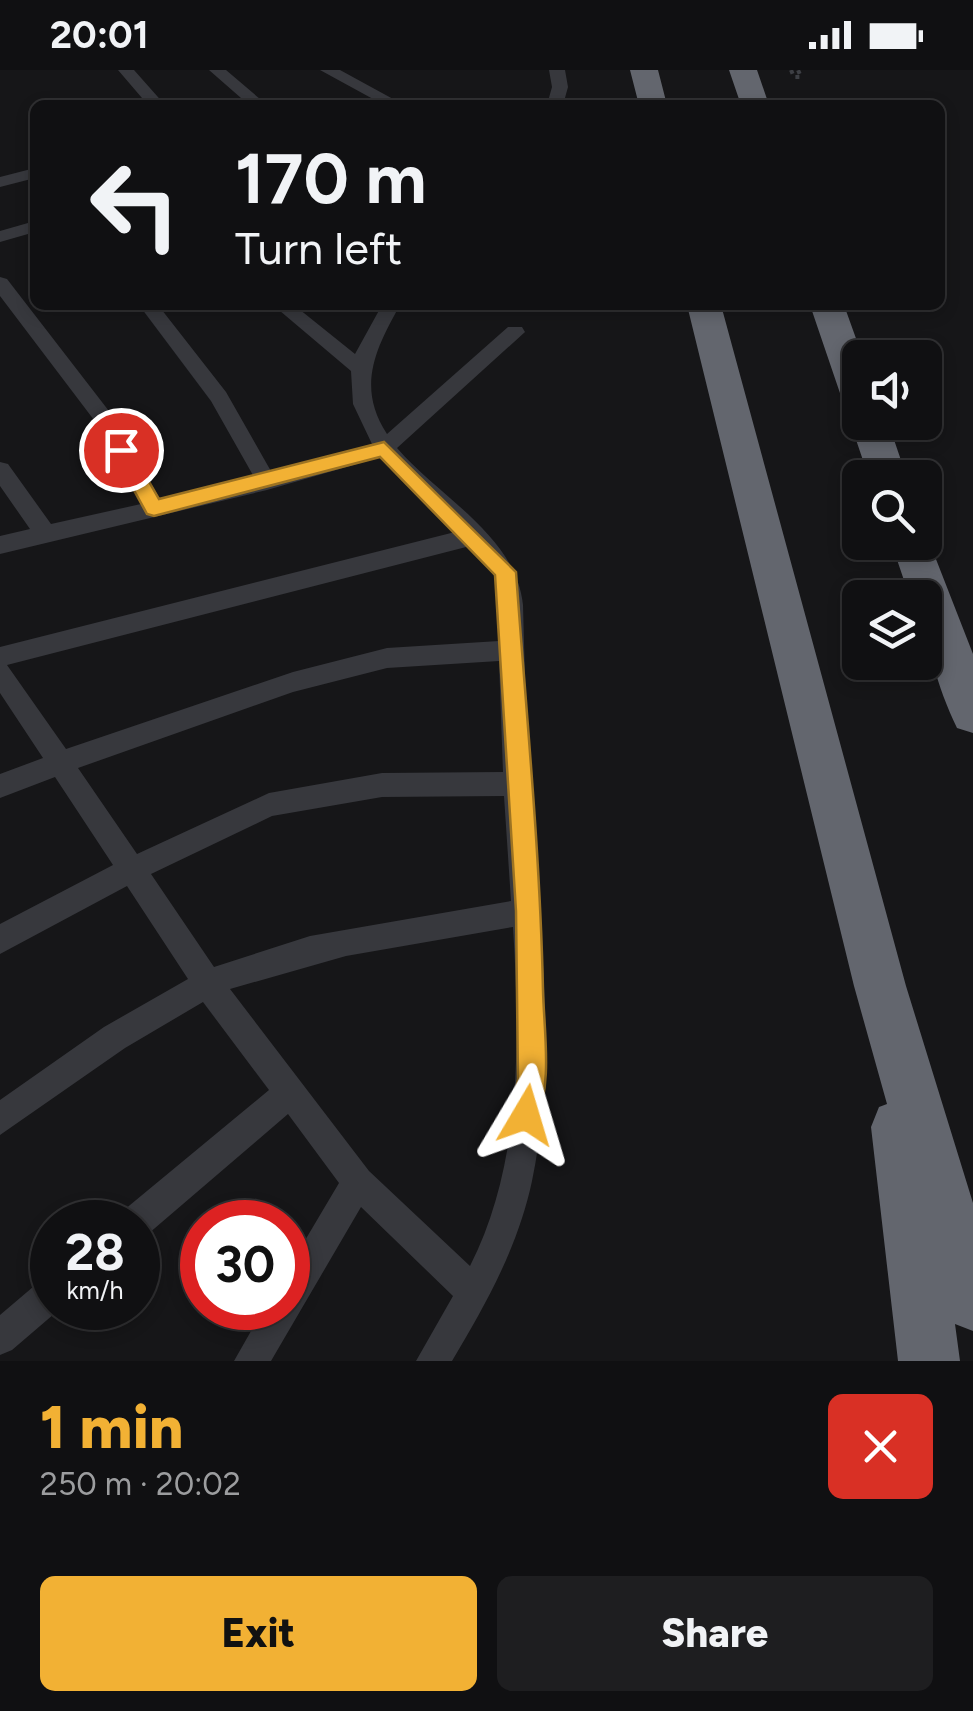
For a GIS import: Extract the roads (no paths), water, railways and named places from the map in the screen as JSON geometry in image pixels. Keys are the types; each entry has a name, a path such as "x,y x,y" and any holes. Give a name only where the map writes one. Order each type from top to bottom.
{"highway":[{"path":"644,70 652,100"},
{"path":"743,70 753,100"},
{"path":"705,310 880,986 973,1300"},
{"path":"828,310 842,349"},
{"path":"918,560 973,714"},
{"path":"880,986 929,1361"}],"street":[{"path":"126,70 153,100"},
{"path":"217,70 253,100"},
{"path":"328,70 388,100"},
{"path":"557,70 560,91 557,100"},
{"path":"0,182 30,174"},
{"path":"0,236 30,227"},
{"path":"0,283 105,420 154,508"},
{"path":"152,310 218,398 267,482"},
{"path":"288,310 361,369"},
{"path":"388,310 366,347 361,369 364,400 384,449 474,536 505,572 516,784 529,911 532,1079 514,1187 498,1241 474,1293 433,1361"},
{"path":"0,546 267,482 384,449 515,332"},
{"path":"0,470 46,534"},
{"path":"0,656 474,536"},
{"path":"0,786 276,688 387,658 510,650"},
{"path":"0,673 208,984 358,1182 474,1293"},
{"path":"0,940 72,898 269,805 382,785 516,784"},
{"path":"0,1119 121,1035 208,984 299,952 529,911"},
{"path":"160,1202 290,1092"},
{"path":"310,1263 358,1182"},
{"path":"0,1338 30,1312"},
{"path":"251,1361 270,1330"}]}
